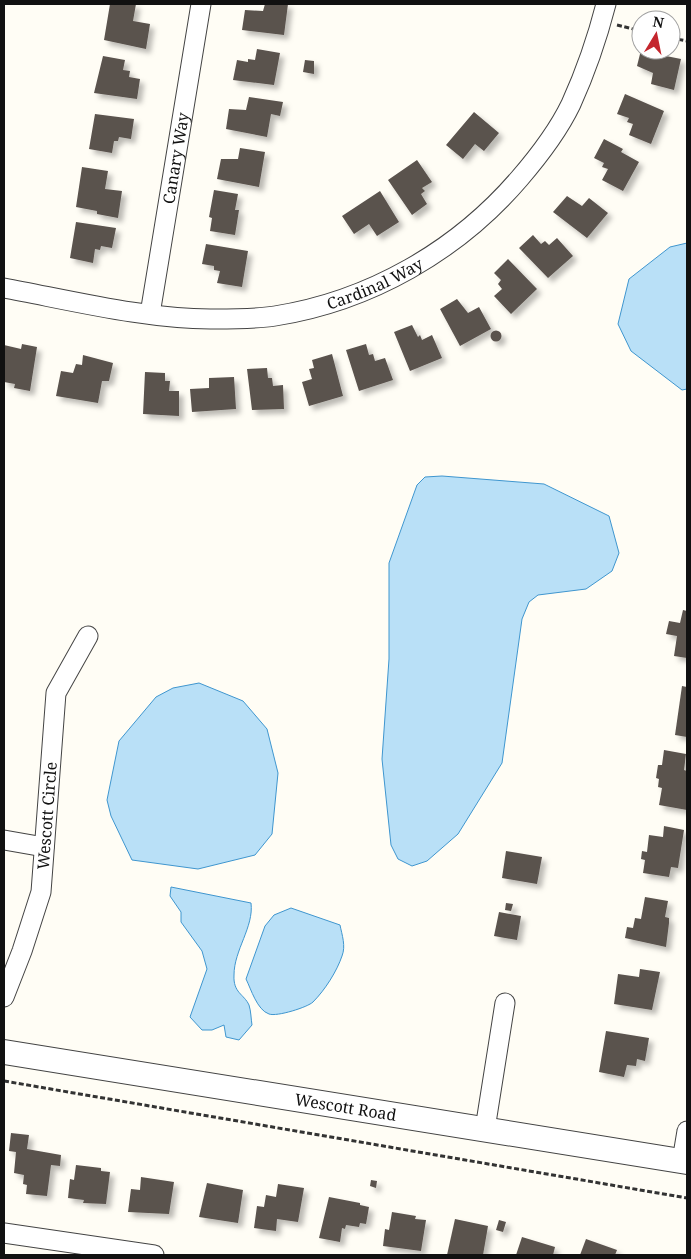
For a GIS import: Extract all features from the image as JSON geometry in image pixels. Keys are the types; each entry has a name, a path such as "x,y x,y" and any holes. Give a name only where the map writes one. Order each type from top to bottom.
{"street":[{"name":"Canary Way","path":"150,314 201,4"},
{"name":"Cardinal Way","path":"4,288 150,314 213,319 275,316 336,301 394,278 448,246 496,206 537,158 570,106 595,47 604,13"},
{"name":"Wescott Circle","path":"4,997 22,951 41,892 56,693 88,636"},
{"path":"4,840 44,847"},
{"path":"485,1129 505,1003"},
{"name":"Wescott Road","path":"4,1052 685,1161"},
{"path":"685,1161 687,1131"},
{"path":"4,1233 154,1255"}],"path":[{"path":"604,13 631,26"},
{"path":"4,1081 687,1198"}],"water":[{"path":"687,243 687,389 682,390 631,351 618,324 629,279 670,247"},
{"path":"442,476 544,484 609,516 619,553 612,571 586,589 538,595 529,602 522,619 502,763 458,834 427,861 412,866 398,859 391,845 382,759 389,659 389,563 417,485 425,477"},
{"path":"199,683 243,701 267,729 278,773 272,834 255,855 198,869 132,860 111,816 107,800 119,741 156,697 173,688"},
{"path":"171,887 251,903 250,921 237,957 234,981 237,990 249,1005 252,1025 239,1040 226,1037 224,1025 212,1030 202,1030 190,1017 207,969 202,951 181,922 181,912 170,896"},
{"path":"291,908 340,925 344,948 337,968 322,992 313,1002 292,1011 273,1015 265,1012 258,1004 246,979 265,926 274,915"}],"building":[{"path":"110,4 136,4 133,21 150,24 146,49 104,40"},
{"path":"265,4 288,4 284,35 242,30 245,10 263,11"},
{"path":"257,49 280,53 274,85 233,80 237,60 248,62 248,59 255,60"},
{"path":"103,56 125,60 123,70 130,71 129,77 140,79 137,99 94,93"},
{"path":"305,60 314,61 314,74 303,72"},
{"path":"638,60 681,60 674,90 651,84 653,73 637,66"},
{"path":"625,94 664,111 651,144 629,135 633,124 627,122 629,118 617,114"},
{"path":"249,97 283,102 280,116 271,114 267,137 226,129 229,109 246,110"},
{"path":"474,112 499,133 484,151 475,144 463,159 446,145"},
{"path":"95,114 134,119 131,139 119,137 118,141 114,141 112,153 89,149"},
{"path":"604,139 623,149 621,152 639,162 623,191 602,180 608,169 602,167 604,163 594,158"},
{"path":"240,148 265,152 259,187 217,179 221,159 238,159"},
{"path":"417,160 432,182 422,188 425,191 421,194 427,204 412,215 388,180"},
{"path":"82,167 108,171 105,189 122,191 118,218 76,207"},
{"path":"214,190 238,194 235,210 239,210 235,235 210,231 212,218 209,217"},
{"path":"380,191 399,222 377,236 369,224 354,234 342,216"},
{"path":"567,196 582,206 589,198 608,213 587,238 553,212"},
{"path":"76,222 116,228 112,248 101,246 100,250 95,249 93,263 70,258"},
{"path":"533,235 541,244 545,241 549,245 557,238 573,256 548,278 519,248"},
{"path":"206,244 248,251 242,287 217,283 220,271 214,270 214,266 202,264"},
{"path":"508,259 537,289 511,314 494,296 502,289 498,284 501,280 494,273"},
{"path":"457,299 468,313 479,307 491,329 460,346 440,309"},
{"path":"412,325 418,337 420,335 422,340 432,335 442,358 410,371 394,332"},
{"path":"496,330 502,336 496,342 490,336"},
{"path":"22,344 37,347 30,391 14,388 15,384 4,382 4,345 21,349"},
{"path":"366,344 369,355 373,354 375,361 385,358 393,380 359,391 346,350"},
{"path":"332,354 343,396 309,406 302,382 312,379 309,369 314,368 312,360"},
{"path":"83,355 113,363 109,381 102,381 98,403 56,396 61,371 73,373 76,364 82,365"},
{"path":"267,368 268,378 272,378 273,386 283,385 284,409 252,410 247,369"},
{"path":"145,372 165,373 165,381 170,381 169,391 179,391 179,416 143,414"},
{"path":"234,377 236,409 192,412 190,389 209,388 209,378"},
{"path":"683,610 687,611 687,658 674,656 677,636 666,634 669,621 680,623"},
{"path":"682,686 687,687 687,737 675,735"},
{"path":"664,750 686,754 684,770 687,771 687,810 659,805 662,788 658,787 659,779 656,778 658,765 662,765"},
{"path":"664,826 684,830 678,868 671,867 669,877 643,873 645,860 641,859 642,851 647,852 649,835 663,837"},
{"path":"506,851 542,857 537,884 502,878"},
{"path":"645,897 668,901 665,917 669,918 666,947 625,938 627,927 633,928 635,918 641,919"},
{"path":"506,903 513,904 511,911 505,910"},
{"path":"499,912 521,916 517,940 494,936"},
{"path":"640,969 660,972 652,1010 614,1004 618,974 639,977"},
{"path":"606,1031 649,1038 645,1061 637,1059 636,1066 627,1065 624,1077 599,1072"},
{"path":"11,1133 29,1135 27,1149 61,1155 60,1166 51,1165 47,1196 26,1194 27,1185 23,1184 24,1175 14,1173 16,1152 9,1151"},
{"path":"76,1165 101,1168 101,1171 110,1172 106,1204 83,1203 84,1200 68,1198 70,1179 74,1180"},
{"path":"141,1177 174,1182 169,1214 128,1212 131,1189 140,1190"},
{"path":"371,1180 377,1181 376,1188 370,1186"},
{"path":"207,1183 243,1190 238,1223 199,1217"},
{"path":"278,1184 304,1188 298,1222 277,1219 276,1231 254,1228 257,1206 264,1207 266,1195 276,1197"},
{"path":"329,1197 360,1203 360,1205 369,1207 366,1224 360,1223 359,1227 346,1225 345,1229 342,1228 340,1242 319,1238"},
{"path":"392,1212 416,1216 415,1219 426,1220 421,1251 383,1246 385,1229 389,1230"},
{"path":"455,1219 488,1226 483,1255 447,1255"},
{"path":"499,1220 506,1222 503,1232 496,1230"},
{"path":"522,1237 555,1247 553,1255 516,1255"},
{"path":"586,1239 617,1250 615,1255 580,1255"}]}
